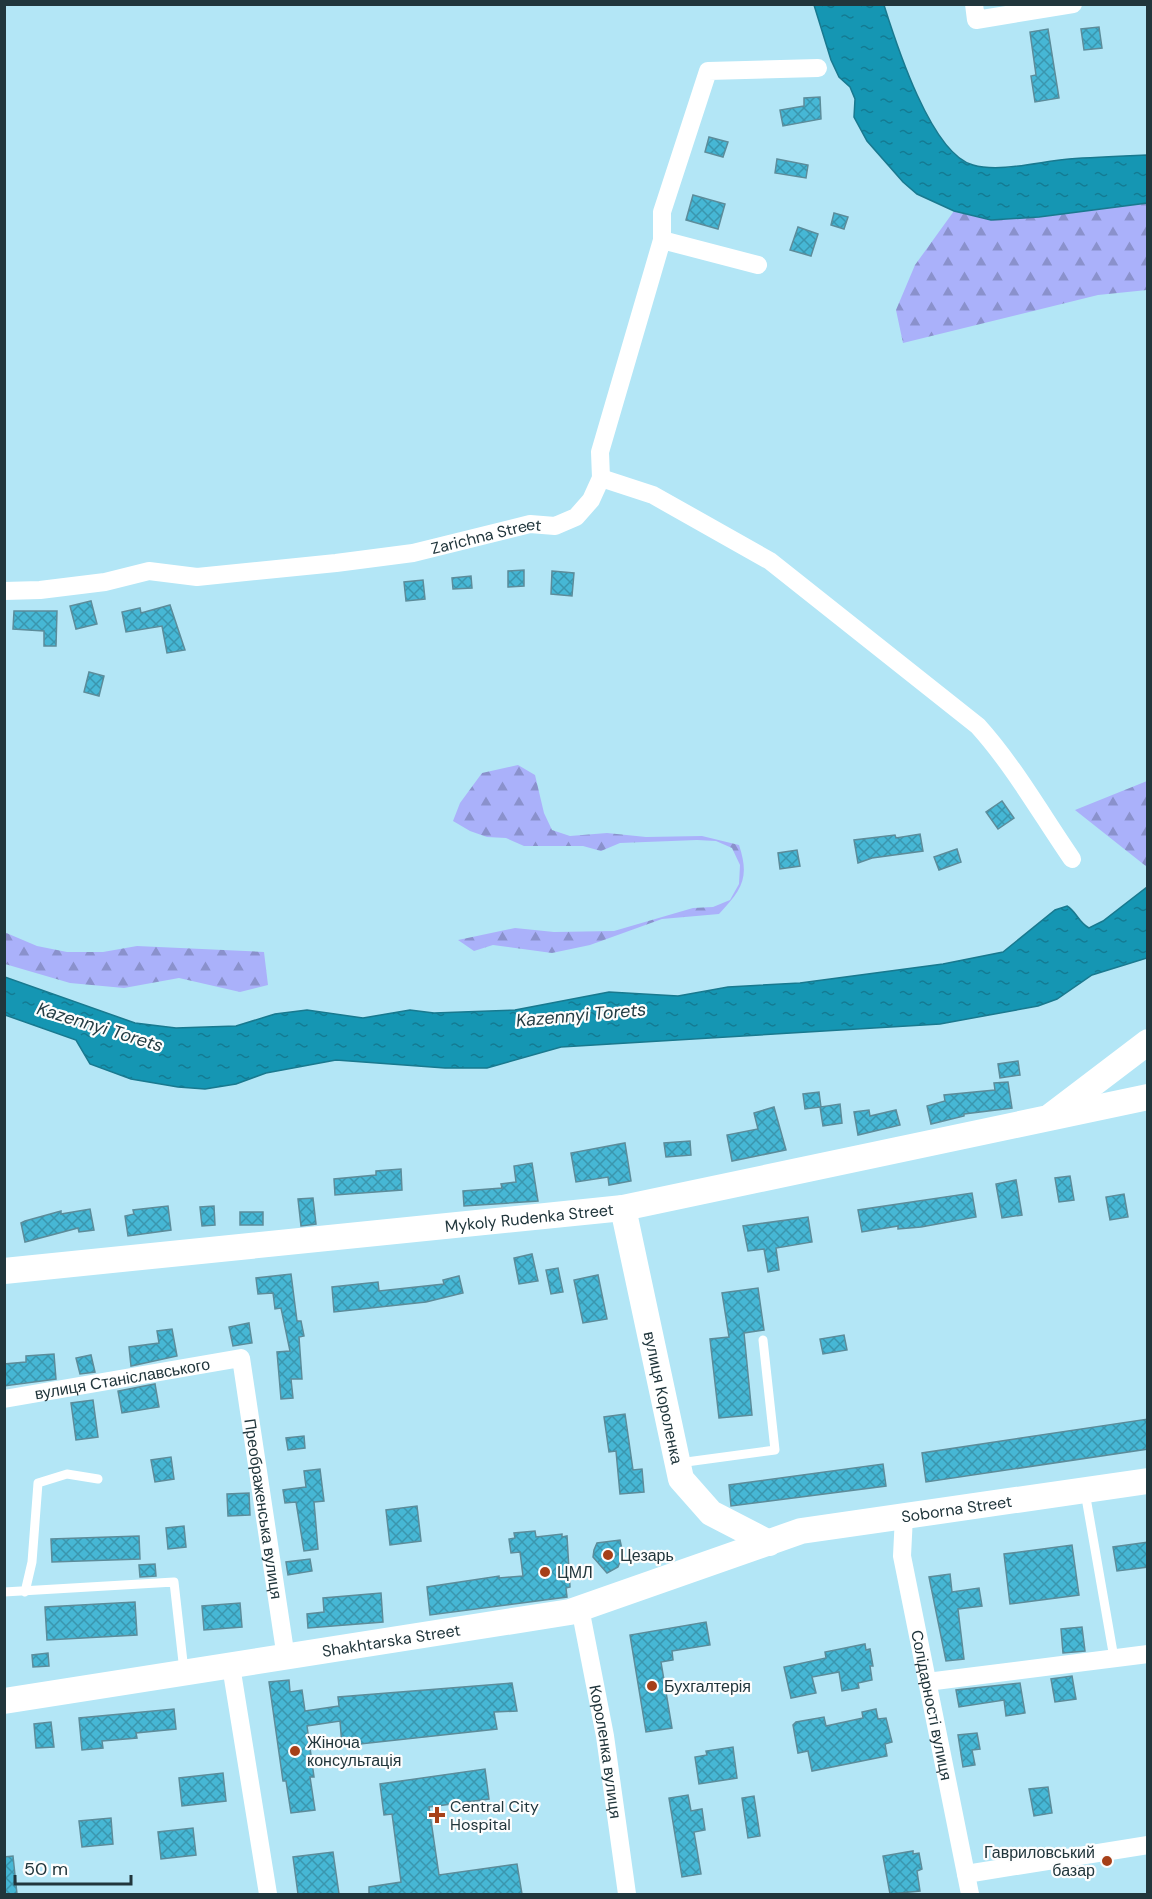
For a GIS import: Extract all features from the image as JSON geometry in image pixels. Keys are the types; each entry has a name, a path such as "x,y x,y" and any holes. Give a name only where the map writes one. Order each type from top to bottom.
{"street":[{"path":"974,4 976,20 1073,4"},
{"name":"Zarichna Street","path":"4,591 62,588 105,582 149,571 197,577 336,563 413,553 530,524 555,526 576,517 591,500 601,478 600,452 662,240 662,212 708,71 818,68"},
{"path":"662,240 758,265"},
{"path":"601,478 652,495 770,561 978,726 1005,756 1027,794 1072,859"},
{"name":"Mykoly Rudenka Street","path":"1047,1119 1148,1042"},
{"name":"Mykoly Rudenka Street","path":"4,1271 622,1208 1148,1098"},
{"name":"вулиця Короленка","path":"622,1208 681,1479 711,1513 768,1543"},
{"name":"вулиця Станіславського","path":"4,1399 241,1358"},
{"name":"Преображенська вулиця","path":"241,1358 285,1658"},
{"name":"Soborna Street","path":"768,1543 801,1531 1148,1481"},
{"name":"Солідарності вулиця","path":"904,1516 902,1556 970,1894"},
{"name":"Shakhtarska Street","path":"4,1701 570,1612 768,1543"},
{"name":"Короленка вулиця","path":"580,1608 605,1736 627,1894"},
{"path":"927,1682 1148,1654"},
{"path":"231,1666 268,1894"},
{"path":"966,1874 1148,1845"}],"lane":[{"path":"676,1464 775,1450 763,1340"},
{"path":"25,1592 32,1562 38,1483 67,1474 98,1479"},
{"path":"1084,1490 1114,1658"},
{"path":"4,1592 174,1582 184,1673"}],"green space":[{"path":"1147,203 1147,290 1098,295 903,343 896,310 915,265 954,211 991,220 1039,217"},
{"path":"518,765 535,775 544,813 552,830 570,836 607,833 646,837 702,836 739,845 744,875 738,890 719,914 662,919 590,945 552,953 493,945 474,951 458,940 515,928 554,932 614,931 693,908 713,907 730,900 739,884 740,865 732,848 716,841 620,843 601,851 583,846 524,846 506,838 487,837 470,831 453,821 460,803 482,773"},
{"path":"1147,781 1147,867 1075,810"},
{"path":"4,932 37,946 67,952 103,952 137,946 264,952 268,985 240,992 179,978 124,988 70,983 5,964"}],"water":[{"path":"814,5 884,5 917,95 943,141 958,157 973,165 996,168 1069,159 1147,155 1147,203 1039,217 991,220 954,211 917,194 903,182 867,141 854,117 855,99 850,87 839,77 831,60"},
{"name":"Kazennyi Torets","path":"1147,887 1147,958 1092,975 1057,999 1038,1006 940,1024 561,1047 487,1068 445,1068 336,1060 266,1073 236,1084 205,1089 131,1079 90,1064 76,1040 5,1015 5,977 135,1023 176,1028 236,1026 275,1014 307,1010 363,1018 410,1010 434,1013 515,1010 609,992 678,996 728,987 800,983 943,964 1003,952 1055,910 1067,906 1089,928 1103,921"}],"building":[{"path":"1099,27 1102,48 1084,50 1081,29"},
{"path":"1048,29 1059,98 1035,102 1031,76 1036,75 1030,32"},
{"path":"820,97 821,119 783,126 780,110 804,106 804,98"},
{"path":"709,137 728,142 723,157 705,152"},
{"path":"777,159 808,165 806,178 775,173"},
{"path":"693,195 725,204 718,229 686,220"},
{"path":"834,213 848,217 844,229 831,225"},
{"path":"798,227 818,234 811,256 790,250"},
{"path":"524,570 524,586 508,587 508,571"},
{"path":"552,571 574,573 572,596 551,594"},
{"path":"471,576 472,588 453,589 452,578"},
{"path":"423,580 425,599 406,601 404,582"},
{"path":"91,601 97,624 76,629 70,606"},
{"path":"170,605 185,650 167,653 162,626 126,632 122,612 140,608 141,613"},
{"path":"14,611 57,611 56,646 44,646 44,631 13,629"},
{"path":"89,672 104,676 99,696 84,692"},
{"path":"1002,801 1014,818 998,829 986,812"},
{"path":"920,834 923,851 872,858 858,863 854,840 895,835 896,838"},
{"path":"957,849 961,862 939,870 934,857"},
{"path":"797,850 800,866 780,869 778,853"},
{"path":"1018,1061 1020,1075 1000,1078 998,1064"},
{"path":"1008,1082 1012,1108 964,1114 964,1116 931,1124 927,1106 945,1101 944,1095 995,1090 994,1083"},
{"path":"819,1092 821,1107 840,1104 842,1123 823,1126 820,1107 805,1109 803,1094"},
{"path":"774,1107 786,1150 732,1161 727,1135 758,1129 754,1113"},
{"path":"869,1110 870,1116 896,1110 900,1125 858,1135 854,1112"},
{"path":"690,1141 691,1155 666,1157 664,1143"},
{"path":"625,1143 631,1181 609,1185 608,1177 576,1182 571,1153"},
{"path":"532,1163 538,1201 464,1206 463,1191 502,1188 501,1184 516,1182 514,1166"},
{"path":"401,1169 402,1190 335,1195 334,1179 376,1175 376,1171"},
{"path":"1070,1176 1074,1200 1059,1202 1055,1178"},
{"path":"1016,1180 1022,1215 1002,1218 996,1184"},
{"path":"972,1193 976,1217 921,1227 898,1229 898,1226 862,1232 858,1210"},
{"path":"1124,1194 1128,1217 1110,1220 1106,1197"},
{"path":"313,1198 316,1224 301,1226 298,1199"},
{"path":"168,1206 171,1230 128,1236 125,1216 134,1214 133,1210"},
{"path":"214,1206 215,1225 202,1226 200,1207"},
{"path":"90,1209 94,1230 79,1232 78,1228 25,1242 21,1223 61,1211 61,1214"},
{"path":"240,1212 263,1212 263,1225 240,1225"},
{"path":"808,1217 812,1242 776,1248 779,1270 768,1272 764,1249 748,1251 743,1226"},
{"path":"532,1254 538,1281 519,1284 514,1258"},
{"path":"558,1268 563,1292 551,1294 546,1270"},
{"path":"291,1274 297,1321 301,1321 304,1336 299,1337 302,1379 291,1379 293,1398 281,1399 277,1352 290,1351 281,1308 275,1309 273,1293 258,1294 256,1278"},
{"path":"598,1275 607,1319 583,1323 574,1280"},
{"path":"459,1276 463,1293 426,1302 334,1312 332,1287 378,1282 379,1291 444,1284 443,1280"},
{"path":"758,1288 764,1330 744,1333 752,1415 719,1418 710,1339 729,1337 722,1293"},
{"path":"249,1323 252,1343 233,1346 229,1327"},
{"path":"172,1329 177,1356 131,1366 129,1347 159,1343 157,1331"},
{"path":"844,1335 847,1350 823,1354 820,1339"},
{"path":"54,1354 56,1379 4,1386 4,1364 26,1362 26,1356"},
{"path":"91,1355 95,1372 80,1374 76,1358"},
{"path":"155,1384 159,1407 122,1413 118,1391"},
{"path":"93,1400 98,1437 76,1440 71,1403"},
{"path":"625,1414 633,1470 642,1469 644,1492 620,1494 616,1451 609,1452 604,1417"},
{"path":"1148,1419 1148,1449 926,1482 922,1453"},
{"path":"304,1436 305,1448 288,1450 286,1438"},
{"path":"171,1457 174,1479 155,1482 151,1460"},
{"path":"883,1464 886,1486 731,1506 729,1485"},
{"path":"320,1469 324,1501 314,1502 318,1549 304,1551 296,1502 285,1503 283,1490 306,1487 304,1471"},
{"path":"249,1493 250,1515 228,1516 227,1494"},
{"path":"417,1506 421,1541 390,1545 386,1510"},
{"path":"184,1526 186,1547 168,1549 166,1528"},
{"name":"ЦМЛ","path":"535,1531 536,1537 562,1534 562,1537 567,1536 570,1587 566,1588 567,1597 430,1615 427,1587 499,1576 499,1578 523,1576 520,1552 511,1553 509,1539 515,1538 514,1533"},
{"path":"139,1536 140,1559 52,1562 51,1539"},
{"name":"Цезарь","path":"620,1540 623,1554 618,1567 607,1573 593,1557 594,1550 597,1543"},
{"path":"1148,1542 1148,1567 1117,1571 1113,1547"},
{"path":"1072,1545 1079,1595 1010,1604 1004,1554"},
{"path":"310,1559 312,1571 288,1575 286,1562"},
{"path":"155,1564 156,1576 140,1577 139,1565"},
{"path":"950,1574 952,1592 979,1588 982,1606 958,1609 964,1659 946,1661 929,1577"},
{"path":"381,1593 383,1622 308,1628 307,1614 324,1612 323,1598"},
{"path":"135,1602 137,1635 47,1640 45,1607"},
{"path":"240,1603 242,1627 204,1630 202,1606"},
{"name":"Бухгалтерія","path":"706,1622 710,1645 672,1651 673,1660 661,1662 672,1728 646,1732 630,1635"},
{"path":"1082,1627 1085,1651 1063,1653 1061,1629"},
{"path":"865,1644 866,1650 870,1649 873,1666 870,1666 872,1680 858,1683 859,1688 842,1691 839,1672 812,1677 816,1693 791,1698 784,1667 826,1658 825,1652"},
{"path":"48,1653 49,1666 33,1667 32,1655"},
{"path":"1072,1676 1076,1699 1055,1702 1051,1679"},
{"path":"289,1680 290,1692 302,1690 305,1711 339,1706 338,1697 512,1683 517,1711 494,1712 497,1729 342,1746 340,1721 307,1726 314,1777 310,1777 315,1810 291,1813 286,1781 283,1781 269,1682"},
{"path":"1020,1683 1025,1713 1006,1716 1004,1700 959,1707 956,1690"},
{"path":"174,1709 176,1729 136,1733 137,1738 102,1741 103,1748 82,1750 79,1718"},
{"path":"876,1709 878,1719 886,1718 892,1742 885,1744 887,1756 812,1771 808,1751 798,1753 793,1725 796,1722 824,1717 826,1726 863,1718 862,1712"},
{"path":"51,1722 54,1747 36,1748 34,1724"},
{"path":"977,1733 980,1749 972,1750 975,1765 963,1767 958,1735"},
{"path":"733,1747 737,1778 699,1784 695,1757 707,1755 706,1751"},
{"path":"485,1769 489,1799 429,1807 439,1875 517,1864 522,1894 369,1894 369,1887 401,1882 392,1814 384,1815 380,1784"},
{"path":"223,1773 226,1801 182,1806 179,1778"},
{"path":"1048,1787 1052,1813 1034,1816 1029,1789"},
{"path":"688,1795 691,1811 702,1809 705,1830 694,1832 701,1874 682,1877 669,1798"},
{"path":"754,1796 760,1836 748,1838 742,1798"},
{"path":"111,1818 113,1844 82,1847 79,1821"},
{"path":"193,1828 196,1855 161,1859 158,1832"},
{"path":"913,1851 913,1854 919,1853 922,1869 917,1871 920,1891 890,1894 883,1856"},
{"path":"333,1852 339,1894 298,1894 293,1857"},
{"path":"13,1856 17,1894 4,1894 4,1857"}],"place":[{"name":"Цезарь","path":"608,1555"},
{"name":"ЦМЛ","path":"545,1572"},
{"name":"Бухгалтерія","path":"652,1686"},
{"name":"Жіноча консультація","path":"295,1751"},
{"name":"Central City Hospital","path":"437,1815"},
{"name":"Гавриловський базар","path":"1107,1861"}]}
